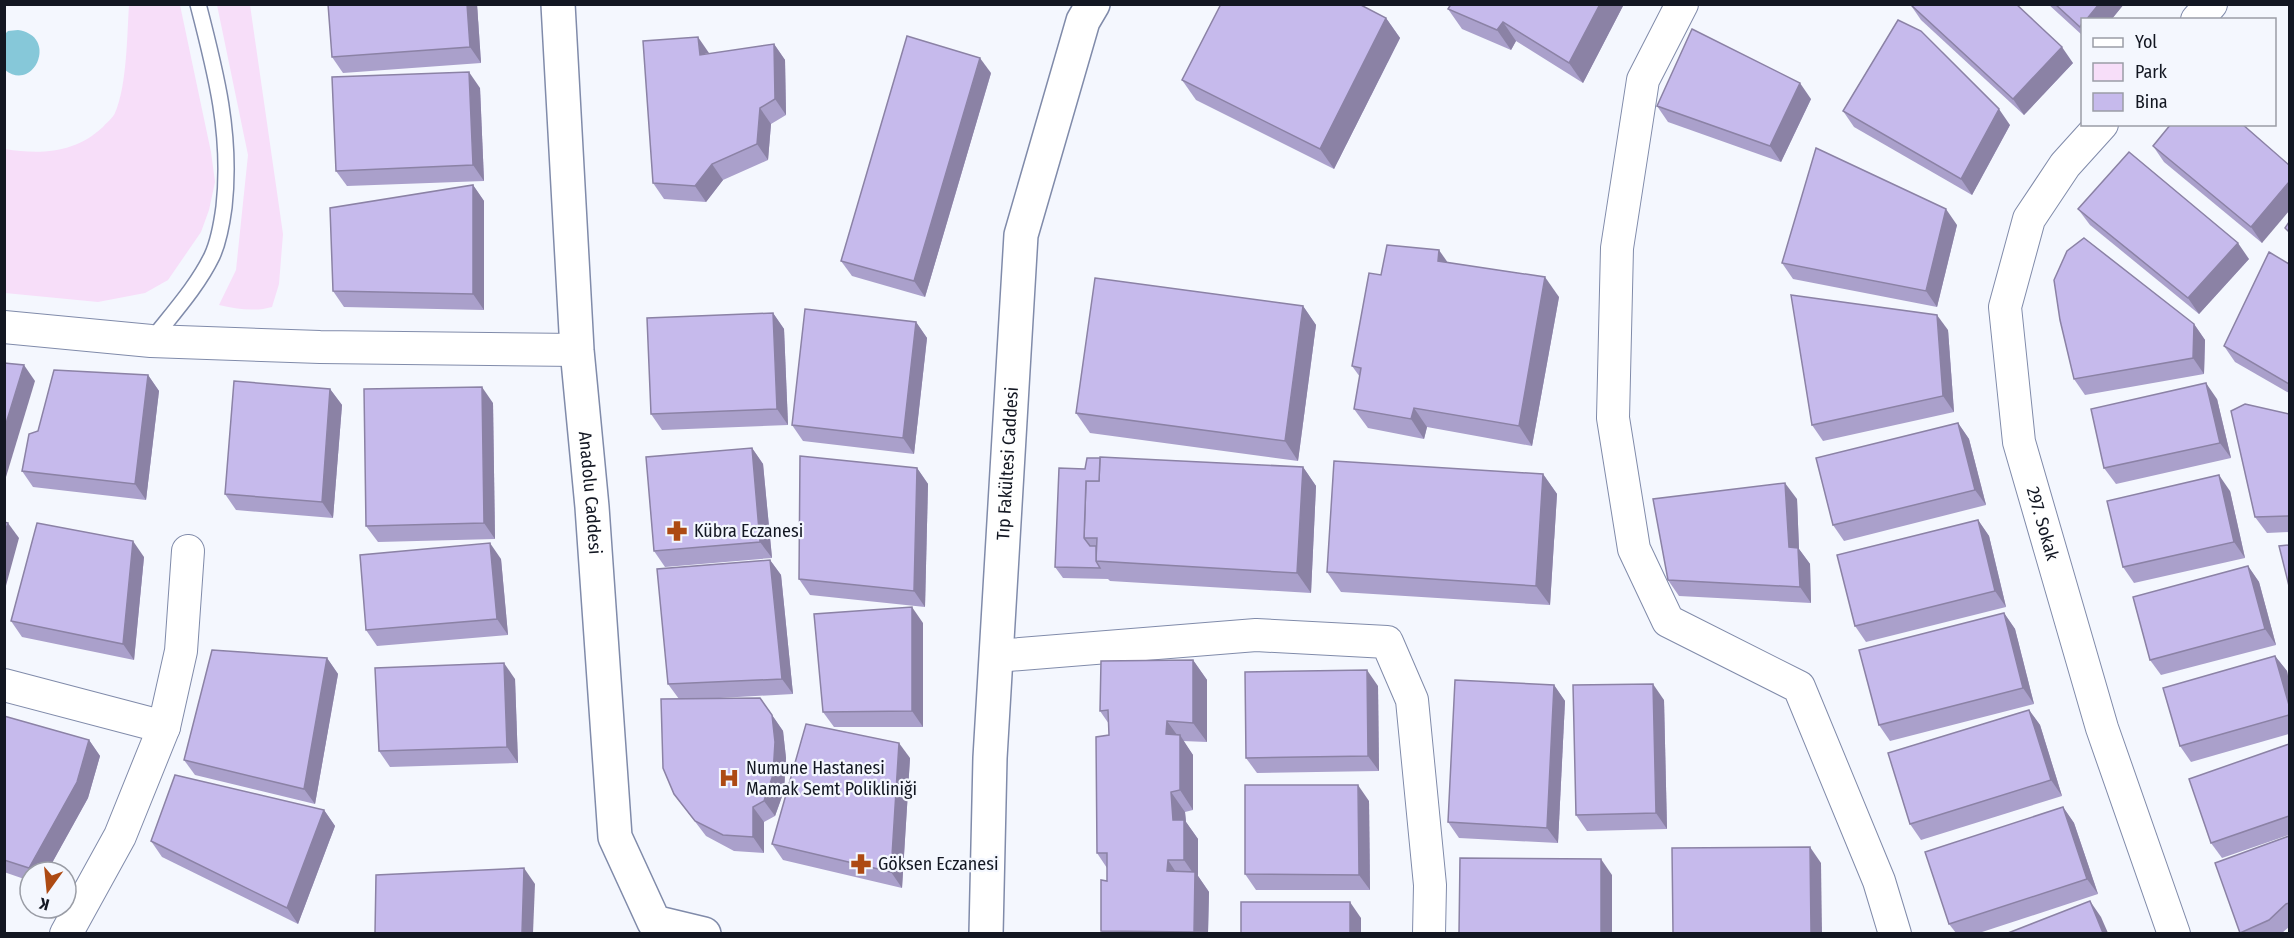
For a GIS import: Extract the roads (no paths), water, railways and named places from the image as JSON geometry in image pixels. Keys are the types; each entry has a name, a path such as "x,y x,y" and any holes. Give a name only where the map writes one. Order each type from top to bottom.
{"street":[{"name":"Anadolu Caddesi","path":"558,4 578,350 592,507 615,837 651,928 704,933"},
{"name":"Tıp Fakültesi Caddesi","path":"986,933 990,758 1021,235 1083,21 1094,4"},
{"path":"1682,4 1643,80 1617,248 1613,418 1634,549 1668,621 1799,687 1880,881 1895,933"},
{"path":"2200,18 2211,4"},
{"name":"297. Sokak","path":"2100,126 2066,165 2029,219 2005,307 2019,442 2102,728 2174,933"},
{"path":"4,327 151,340 320,347 578,350"},
{"path":"66,933 120,836 164,727 181,651 188,551"},
{"path":"996,656 1256,635 1387,642 1412,700 1430,885 1429,933"},
{"path":"4,685 164,727"}],"lane":[{"path":"151,340 194,286 213,254 222,221 228,170 224,119 198,4"}],"water":[{"path":"18,30 30,34 37,42 40,51 33,69 25,74 16,75 5,70 5,34 8,31"}],"place":[{"name":"Kübra Eczanesi","path":"677,531"},
{"name":"Numune Hastanesi Mamak Semt Polikliniği","path":"729,778"},
{"name":"Göksen Eczanesi","path":"861,864"}]}
